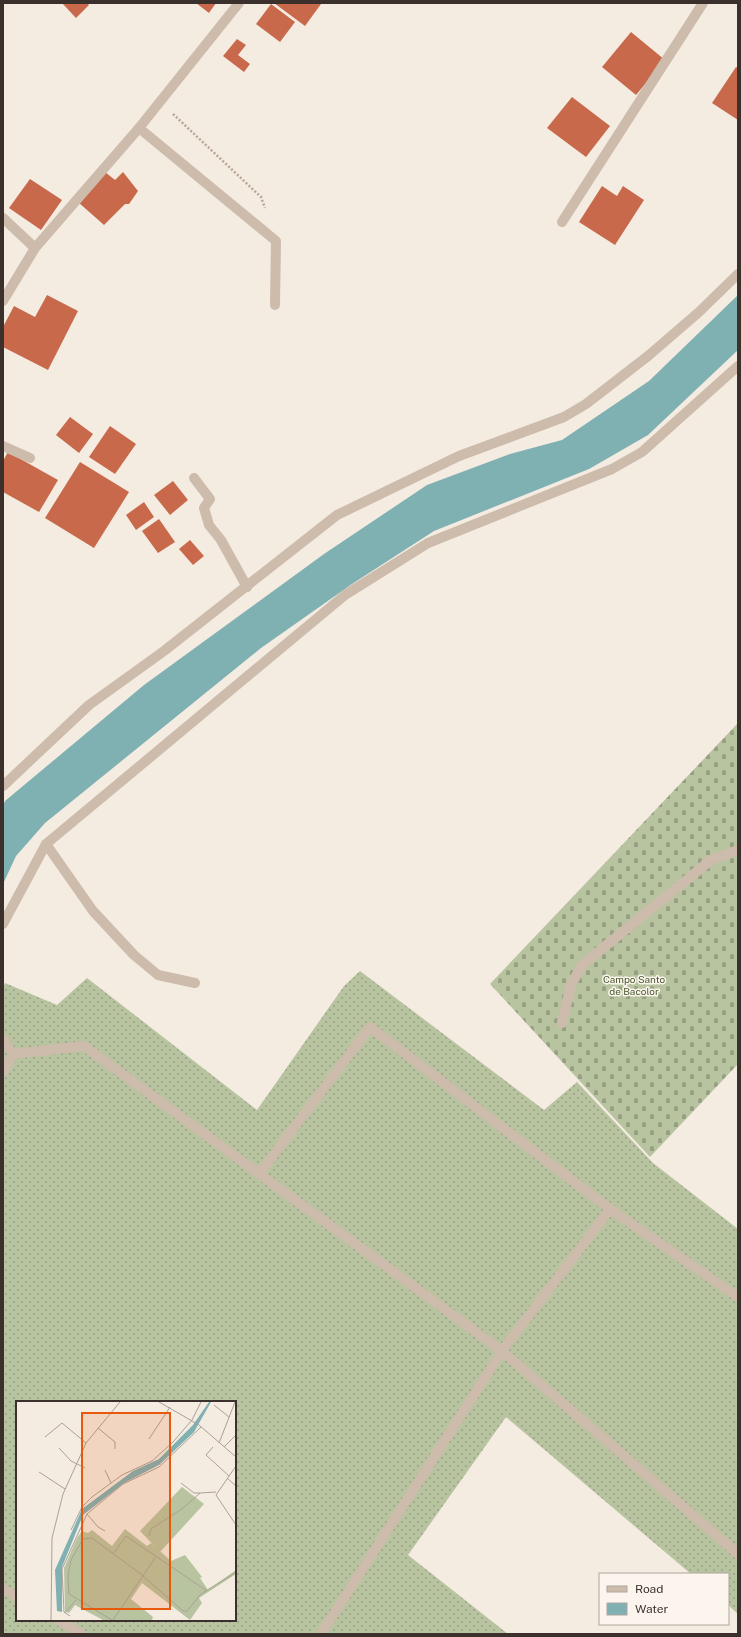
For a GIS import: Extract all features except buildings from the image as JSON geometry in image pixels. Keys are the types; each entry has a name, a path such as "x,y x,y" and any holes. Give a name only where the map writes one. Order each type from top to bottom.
{"street":[{"path":"3,301 35,248 139,128 239,3"},
{"path":"562,222 703,3"},
{"path":"139,128 276,241 275,305"},
{"path":"3,218 35,248"},
{"path":"3,786 89,705 164,651 337,515 459,456 564,417 586,404 621,378 688,322 738,274"},
{"path":"3,924 46,844 345,595 428,543 612,469 642,452 738,366"},
{"path":"3,446 30,458"},
{"path":"194,478 210,499 204,508 209,526 221,540 247,587"},
{"path":"46,844 93,910 134,955 158,975 195,983"},
{"path":"562,1023 571,985 582,964 711,860 738,850"},
{"path":"259,1174 370,1027 610,1209 738,1297"},
{"path":"3,1039 13,1054"},
{"path":"13,1054 84,1046 502,1351 738,1554"},
{"path":"3,1073 13,1054"},
{"path":"321,1634 502,1351 610,1209"},
{"path":"3,1589 16,1596"},
{"path":"60,1621 82,1634"}],"path":[{"path":"160,102 261,197 266,212"}],"green space":[{"name":"Campo Santo de Bacolor","path":"738,723 738,1064 650,1157 490,984"},
{"path":"360,971 544,1110 577,1082 653,1163 738,1229 738,1614 729,1606 729,1573 690,1573 506,1417 408,1555 508,1634 3,1633 3,988 5,983 57,1005 87,978 257,1110 344,986"}],"water":[{"path":"738,295 738,350 648,435 589,469 434,531 352,584 261,648 45,823 16,856 3,884 3,806 5,801 144,685 324,554 427,485 510,454 562,440 649,381"}]}
